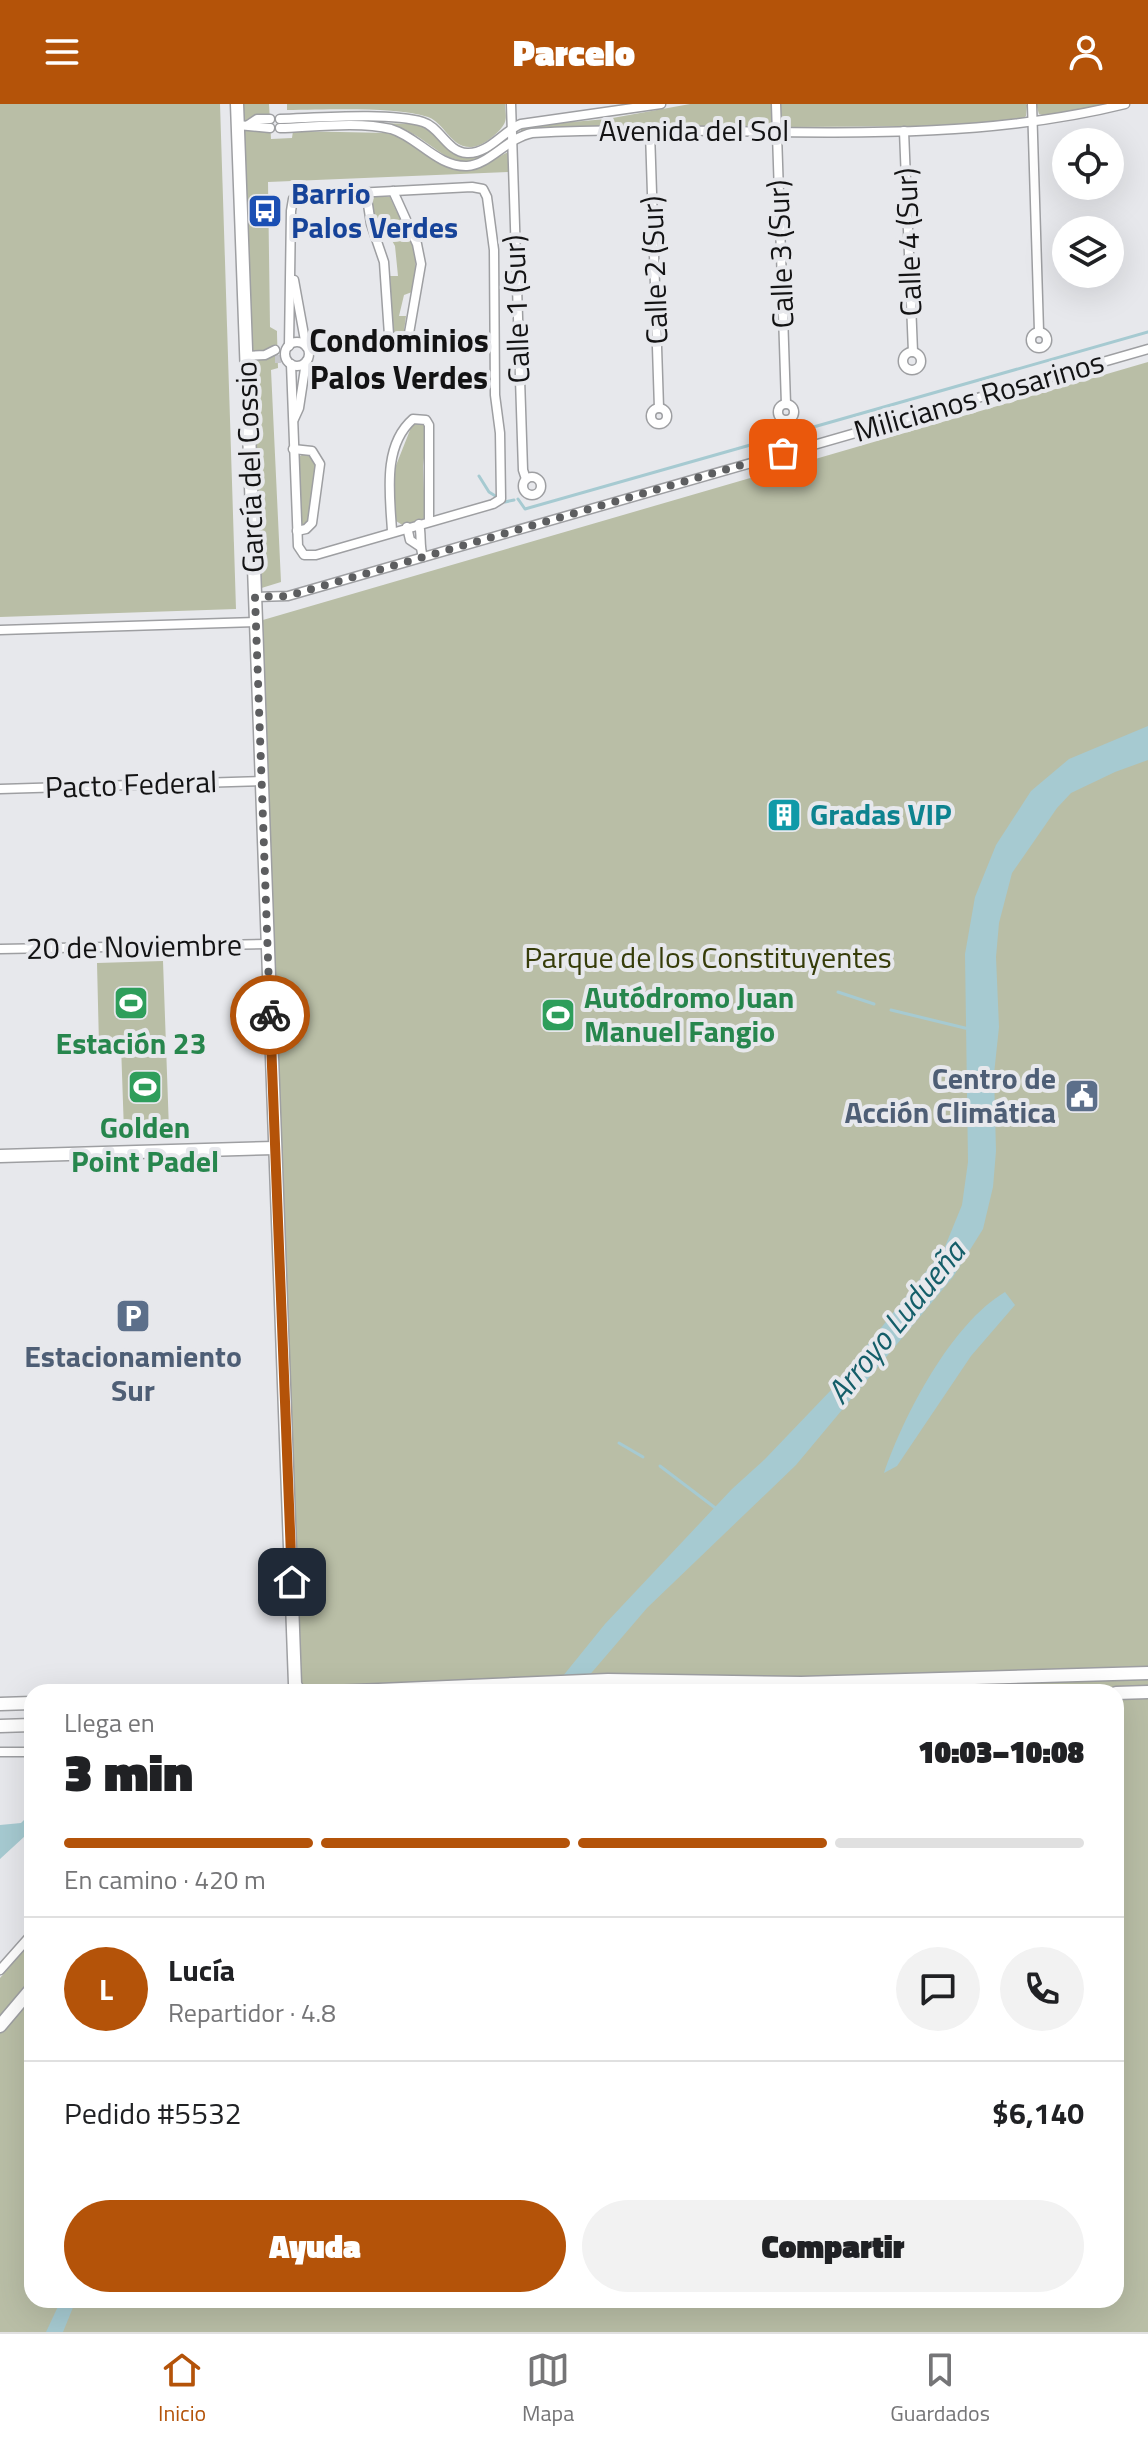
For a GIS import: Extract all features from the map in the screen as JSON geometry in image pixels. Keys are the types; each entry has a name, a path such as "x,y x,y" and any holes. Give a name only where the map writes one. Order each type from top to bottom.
{"street":[{"name":"García del Cossio","path":"237,104 243,125 246,356 295,1684"},
{"name":"Calle 1 (Sur)","path":"511,104 523,470 526,479"},
{"name":"Avenida del Sol","path":"661,104 537,121 511,128 485,148 468,153 451,145 436,129 420,121 376,118 284,123 380,127 410,138 443,160 469,166 489,157 511,139 552,131 904,131 1033,124 1125,104"},
{"name":"Calle 3 (Sur)","path":"776,104 786,404"},
{"path":"1032,104 1039,331"},
{"path":"243,125 258,129 270,124"},
{"name":"Calle 4 (Sur)","path":"904,131 913,352"},
{"name":"Calle 2 (Sur)","path":"650,132 659,408"},
{"path":"472,187 483,189 487,197 494,250 495,395 500,433 501,499 493,504 310,556 299,551 293,423 283,355 291,268 293,199 304,194 366,192 472,187"},
{"path":"366,192 371,224 384,262 389,335 399,343 408,339 421,264 417,244 393,191"},
{"path":"291,268 309,355 299,408 293,423"},
{"path":"283,355 300,343 306,346"},
{"name":"Milicianos Rosarinos","path":"255,597 288,596 1148,349"},
{"path":"246,356 283,355 301,365 307,361"},
{"path":"392,531 390,467 402,436 413,419 426,420 429,425 424,523 419,546"},
{"path":"293,449 312,451 320,464 312,523 306,529 297,531"},
{"path":"407,527 410,540 419,546 423,557"},
{"path":"0,630 256,622"},
{"name":"Pacto Federal","path":"0,789 262,781"},
{"name":"20 de Noviembre","path":"0,949 268,944"},
{"path":"0,1156 275,1148"},
{"path":"494,1684 608,1680 801,1683 1148,1673"},
{"path":"1124,1693 1148,1692"},
{"path":"0,1704 24,1703"},
{"path":"0,1726 24,1725"},
{"path":"0,1752 24,1752"},
{"path":"0,1970 24,1943"},
{"path":"0,2026 24,1998"}],"green space":[{"path":"0,104 220,104 236,609 0,617"},
{"path":"237,104 269,104 271,139 292,138 293,131 387,133 402,138 439,163 449,166 479,167 508,152 508,172 268,182 270,327 277,331 278,368 271,370 281,582 255,590"},
{"path":"287,104 505,104 506,118 503,126 481,144 465,147 428,117 359,109 287,110"},
{"path":"690,104 772,104 773,122 761,128 546,128 523,133 520,129 607,119"},
{"path":"780,104 1027,105 1026,116 1021,120 957,126 788,127 780,119"},
{"path":"1036,104 1106,104 1046,116 1039,114"},
{"path":"291,121 342,122 291,124"},
{"path":"376,123 416,124 429,129 449,149 464,156 495,147 480,158 466,161 454,159 406,130"},
{"path":"375,195 390,197 412,242 416,263 412,292 404,295 399,316 406,316 404,331 397,336 393,335 390,276 398,276 395,246 385,228 376,225 371,204"},
{"name":"Parque de los Constituyentes","path":"1148,362 1148,2332 0,2332 0,1978 24,1950 24,2308 1124,2308 1124,1684 299,1684 256,622"},
{"path":"421,422 427,434 423,466 425,517 404,526 396,521 393,473 412,425"},
{"path":"309,454 316,461 309,523 300,527 299,457"},
{"path":"163,961 169,1130 124,1132 121,1045 99,1045 97,963"}],"water":[{"name":"Arroyo Ludueña","path":"1148,726 1148,760 1071,793 1012,873 999,923 996,957 999,1027 994,1074 996,1151 993,1187 983,1229 953,1277 796,1465 647,1608 582,1684 556,1684 605,1624 732,1489 833,1388 944,1249 962,1205 968,1162 965,954 975,897 996,845 1031,791 1069,759"},
{"path":"1005,1292 1015,1305 971,1356 897,1466 884,1473 917,1399 948,1348 985,1307"},
{"path":"24,1820 24,1837 0,1859 0,1825"},
{"path":"57,2308 73,2308 63,2332 46,2332"}],"waterway":[{"path":"518,499 525,509 1148,332"},
{"path":"479,476 489,492 505,502 514,500"},
{"path":"838,992 874,1004"},
{"path":"891,1010 969,1029"},
{"path":"619,1443 643,1457"},
{"path":"660,1466 718,1510"}],"tunnel":[{"path":"275,359 281,359"}],"way so far":[{"path":"270,1015 255,597 288,596 783,453"}],"place":[{"name":"Barrio Palos Verdes","path":"265,211"},
{"name":"Gradas VIP","path":"784,815"},
{"name":"Estación 23","path":"131,1003"},
{"name":"Autódromo Juan Manuel Fangio","path":"558,1015"},
{"name":"Golden Point Padel","path":"145,1087"},
{"name":"Centro de Acción Climática","path":"1082,1096"},
{"name":"Estacionamiento Sur","path":"133,1316"}],"district":[{"name":"Condominios Palos Verdes","path":"399,360"}],"route":[{"path":"270,1015 292,1582"}]}
